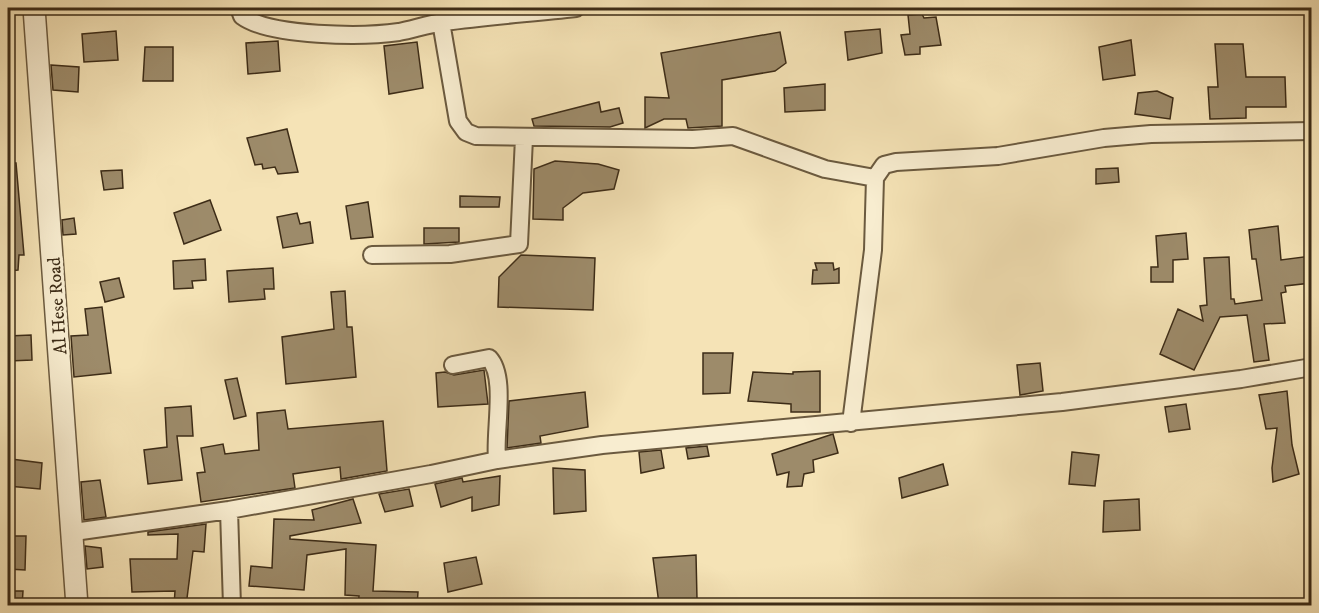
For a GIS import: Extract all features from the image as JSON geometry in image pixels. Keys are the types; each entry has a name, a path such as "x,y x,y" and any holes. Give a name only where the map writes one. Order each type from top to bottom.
{"street":[{"name":"Al Hese Road","path":"34,8 52,231 67,477 74,532 77,606"},
{"path":"239,8 242,16 249,21 300,32 359,35 399,32 441,22 576,8"},
{"path":"441,22 458,121 466,132 476,136 693,139 733,136 825,169 875,178"},
{"path":"851,423 873,250 875,178 884,165 896,162 998,156 1104,138 1151,134 1311,131"},
{"path":"372,255 450,254 519,244 524,138"},
{"path":"453,365 489,358 496,365 499,374 496,420 497,460"},
{"path":"74,532 229,510 497,460 602,445 1062,402 1240,379 1311,367"},
{"path":"229,510 232,606"}],"building":[{"path":"922,14 924,18 936,17 941,45 920,47 920,54 905,55 901,35 910,34 908,15"},
{"path":"880,29 882,53 848,60 845,32"},
{"path":"116,31 118,60 84,62 82,34"},
{"path":"780,32 786,63 775,71 722,80 722,126 688,128 686,119 664,119 645,128 645,97 669,98 661,53"},
{"path":"1131,40 1135,75 1103,80 1099,47"},
{"path":"278,41 280,71 248,74 246,43"},
{"path":"417,42 423,88 389,94 384,46"},
{"path":"1215,44 1243,44 1246,77 1285,77 1286,107 1246,107 1246,118 1210,119 1208,87 1218,87"},
{"path":"145,47 173,47 173,81 143,81"},
{"path":"51,65 79,67 78,92 53,90"},
{"path":"825,84 825,110 785,112 784,88"},
{"path":"1157,91 1173,98 1170,119 1135,114 1138,93"},
{"path":"599,102 601,112 619,108 623,123 610,127 534,126 532,119"},
{"path":"287,129 298,172 278,174 275,167 263,169 262,164 255,165 247,138"},
{"path":"555,161 598,164 619,170 614,189 583,193 563,208 563,220 533,219 534,169"},
{"path":"8,163 16,163 24,255 19,255 18,270 8,271"},
{"path":"1118,168 1119,182 1096,184 1096,169"},
{"path":"122,170 123,188 104,190 101,171"},
{"path":"460,196 500,197 499,207 460,207"},
{"path":"210,200 221,230 184,244 174,213"},
{"path":"368,202 373,237 351,239 346,206"},
{"path":"297,213 300,224 310,222 313,243 283,248 277,217"},
{"path":"74,218 76,234 63,235 62,220"},
{"path":"1278,226 1281,260 1311,256 1311,283 1285,286 1286,292 1281,293 1285,323 1264,324 1269,360 1254,362 1247,315 1220,317 1194,370 1160,354 1178,309 1203,321 1200,306 1207,305 1204,258 1229,257 1231,299 1234,299 1235,304 1262,300 1256,259 1252,259 1249,230"},
{"path":"424,228 459,228 459,242 424,244"},
{"path":"1186,233 1188,259 1173,260 1173,282 1151,282 1151,267 1158,267 1156,236"},
{"path":"521,255 595,258 593,310 498,307 499,277"},
{"path":"205,259 206,280 192,281 193,288 174,289 173,261"},
{"path":"815,263 833,263 834,270 839,268 839,283 812,284 813,270 817,270"},
{"path":"273,268 274,289 264,289 265,299 229,302 227,271"},
{"path":"119,278 124,297 105,302 100,282"},
{"path":"345,291 347,327 352,327 356,377 286,384 282,337 334,329 331,292"},
{"path":"102,307 111,373 74,377 71,336 88,335 85,309"},
{"path":"31,335 32,360 9,361 8,336"},
{"path":"703,353 733,353 730,393 703,394"},
{"path":"1040,363 1043,391 1020,395 1017,365"},
{"path":"484,370 488,404 438,407 436,373 445,372 454,375"},
{"path":"820,371 820,412 791,412 791,404 748,401 753,372 793,374 793,372"},
{"path":"237,378 246,416 234,419 225,380"},
{"path":"1287,391 1292,445 1299,474 1273,482 1272,468 1277,428 1266,429 1259,395"},
{"path":"585,392 588,427 540,436 541,443 507,448 509,401"},
{"path":"1186,404 1190,429 1169,432 1165,407"},
{"path":"191,406 193,436 177,436 182,480 148,484 144,450 167,447 165,408"},
{"path":"285,410 288,429 383,421 387,471 341,479 340,467 293,474 295,488 201,502 197,473 205,472 201,448 223,444 225,454 259,450 257,413"},
{"path":"833,434 838,453 813,460 814,472 804,474 802,486 787,487 789,472 777,475 772,454"},
{"path":"707,446 709,456 688,459 686,448"},
{"path":"661,450 664,468 641,473 639,452"},
{"path":"1072,452 1099,455 1095,486 1069,484"},
{"path":"11,459 42,463 40,489 8,486"},
{"path":"943,464 948,485 902,498 899,478"},
{"path":"553,468 585,470 586,511 554,514"},
{"path":"500,476 499,505 472,511 472,497 441,507 435,484 462,478 463,482"},
{"path":"100,480 106,517 84,520 81,482"},
{"path":"409,489 413,506 385,512 379,494"},
{"path":"353,499 361,523 290,536 290,539 376,545 373,591 418,592 417,606 358,606 359,596 345,595 346,549 307,555 304,590 249,586 251,566 272,568 274,519 314,520 312,510"},
{"path":"1139,499 1140,530 1103,532 1104,501"},
{"path":"206,524 204,552 193,551 186,606 174,606 175,591 132,592 130,559 177,559 178,534 148,535 148,532"},
{"path":"8,536 26,536 25,570 8,569"},
{"path":"85,546 101,548 103,567 87,569"},
{"path":"696,555 697,599 659,604 653,558"},
{"path":"476,557 482,584 448,592 444,563"},
{"path":"8,591 23,591 22,606 8,606"}]}
